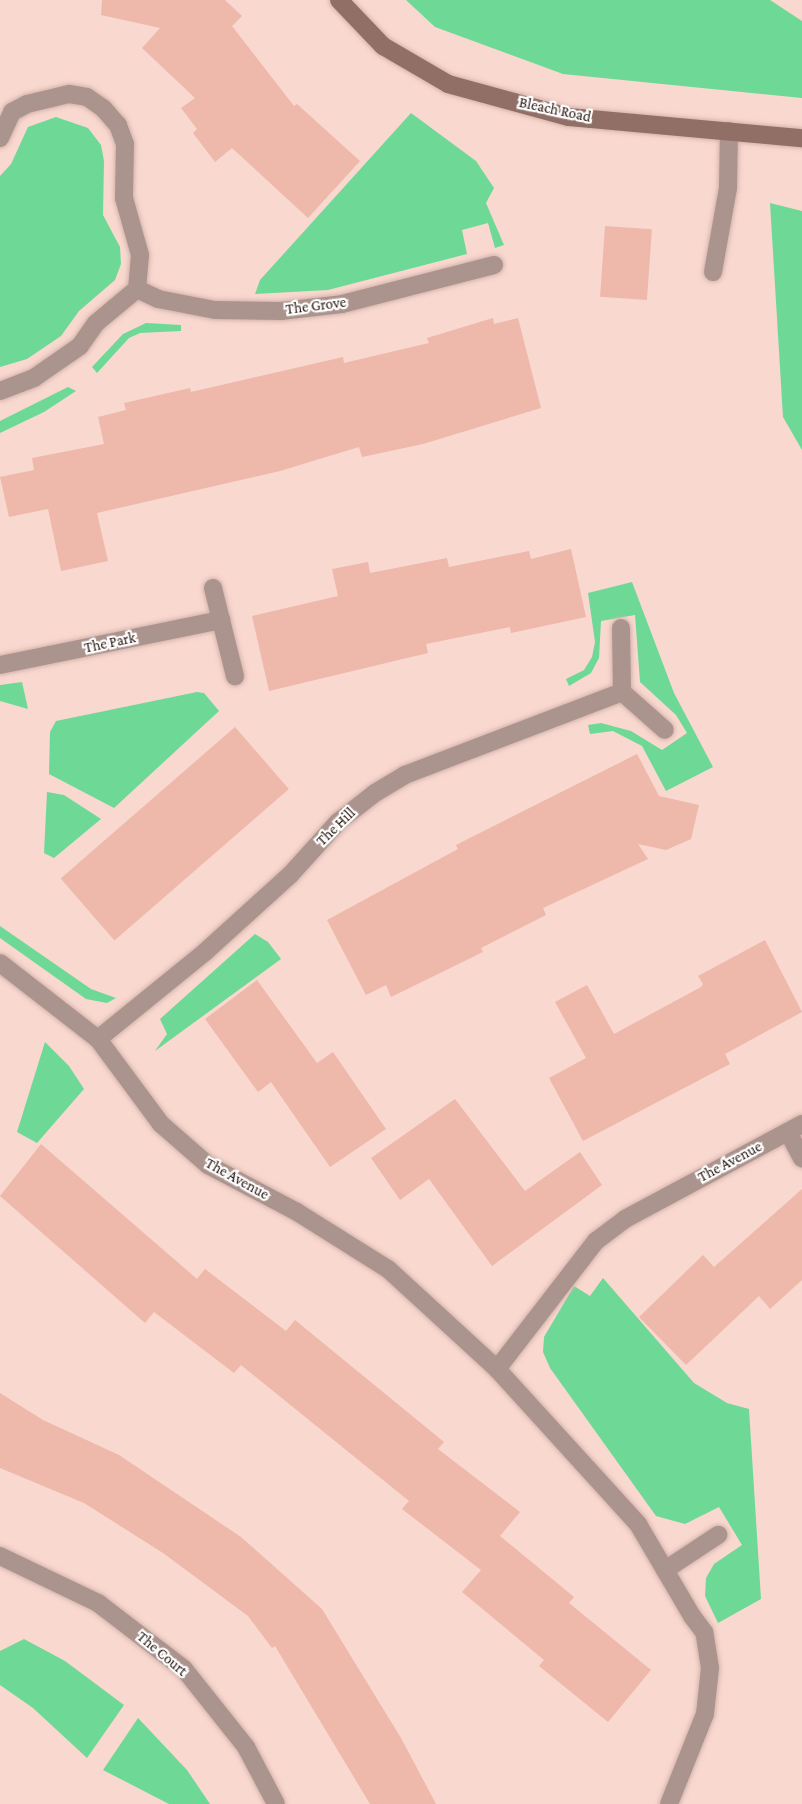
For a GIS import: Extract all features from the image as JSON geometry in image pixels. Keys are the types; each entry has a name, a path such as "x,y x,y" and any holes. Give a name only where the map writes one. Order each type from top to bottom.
{"street":[{"name":"Bleach Road","path":"339,0 383,46 448,84 569,117 802,138"},
{"path":"0,138 12,112 27,104 69,94 87,97 103,108 118,125 125,144 124,198 140,255 137,289 96,323 80,346 62,361 34,378 0,391"},
{"path":"713,272 728,188 729,131"},
{"name":"The Grove","path":"137,289 158,298 215,310 281,311 342,304 494,265"},
{"path":"213,588 235,676"},
{"name":"The Park","path":"0,665 221,620"},
{"path":"621,628 622,692 665,730"},
{"name":"The Hill","path":"98,1039 205,952 290,875 338,822 375,793 405,775 622,692"},
{"name":"The Avenue","path":"0,963 98,1039 161,1124 208,1165 297,1212 388,1269 497,1369 638,1524 692,1616 704,1632 710,1668 705,1714 669,1804"},
{"name":"The Avenue","path":"497,1369 596,1241 625,1219 795,1128 802,1158"},
{"path":"665,1570 718,1535"},
{"name":"The Court","path":"0,1556 98,1603 184,1669 246,1747 276,1804"}],"green space":[{"path":"406,0 770,0 802,21 802,98 563,74 435,27"},
{"path":"411,113 476,161 494,188 486,203 504,245 495,248 488,223 462,230 467,254 328,290 255,294 260,280"},
{"path":"56,117 88,128 101,145 104,161 103,215 120,247 121,264 115,280 79,311 61,336 27,359 0,367 0,176 11,164 28,127"},
{"path":"770,203 802,211 802,450 783,417"},
{"path":"146,323 181,325 181,331 140,333 129,338 97,373 92,367 123,334"},
{"path":"68,387 76,391 44,412 0,433 0,421"},
{"path":"632,582 674,693 713,767 666,791 642,746 613,731 590,734 588,725 601,723 631,731 662,750 687,733 676,715 640,682 635,615 601,621 599,658 591,673 569,686 566,679 584,670 592,657 595,642 588,593"},
{"path":"22,682 28,709 0,701 0,685"},
{"path":"197,692 204,693 219,711 114,808 49,774 50,732 56,721"},
{"path":"47,792 64,795 101,819 54,858 44,853"},
{"path":"0,926 91,989 116,998 107,1003 86,999 0,938"},
{"path":"255,934 268,942 281,959 155,1051 167,1034 160,1019"},
{"path":"45,1042 69,1066 84,1089 37,1143 17,1132"},
{"path":"603,1278 694,1383 727,1403 749,1409 761,1599 718,1623 705,1596 706,1578 714,1564 742,1545 719,1507 685,1524 656,1516 550,1368 543,1352 544,1337 574,1286 590,1296"},
{"path":"24,1639 65,1661 124,1705 87,1758 33,1708 0,1685 0,1651"},
{"path":"138,1718 187,1770 210,1804 169,1804 103,1770"}],"building":[{"path":"102,0 225,0 242,16 232,26 294,106 297,104 360,161 308,218 232,148 215,162 193,133 197,129 181,108 195,98 142,48 160,28 101,15"},
{"path":"605,226 652,229 647,300 600,297"},
{"path":"493,318 494,324 518,318 541,408 423,444 362,457 359,447 280,471 97,513 108,561 61,571 48,509 9,517 0,477 34,470 32,458 104,444 98,417 126,410 124,403 190,388 191,392 343,357 344,363 429,343 427,338"},
{"path":"571,549 586,617 511,633 510,627 426,644 428,653 269,691 252,616 338,596 332,569 368,562 370,573 447,558 449,567 529,551 531,559"},
{"path":"235,727 289,789 114,940 61,879"},
{"path":"637,754 659,796 699,805 691,839 666,850 638,844 648,859 543,908 546,915 481,948 483,952 391,997 386,985 366,995 327,920 458,849 456,845"},
{"path":"765,940 802,1012 725,1054 730,1064 583,1141 549,1078 586,1058 555,1002 587,985 614,1034 701,987 703,984 698,976"},
{"path":"257,980 317,1063 333,1052 386,1129 330,1167 271,1082 258,1092 205,1019"},
{"path":"455,1099 525,1191 580,1152 602,1185 492,1266 429,1179 400,1200 371,1158"},
{"path":"41,1144 197,1279 205,1269 286,1331 295,1320 444,1442 438,1449 520,1512 500,1536 574,1597 569,1603 651,1670 608,1722 539,1666 544,1660 462,1592 481,1570 402,1509 409,1501 241,1365 234,1373 154,1312 145,1323 0,1196"},
{"path":"802,1189 802,1280 770,1309 759,1296 686,1365 639,1317 703,1255 714,1267"},
{"path":"0,1393 43,1420 119,1455 241,1537 322,1609 401,1738 436,1804 370,1804 275,1646 272,1648 248,1616 163,1553 84,1503 0,1468"}]}
